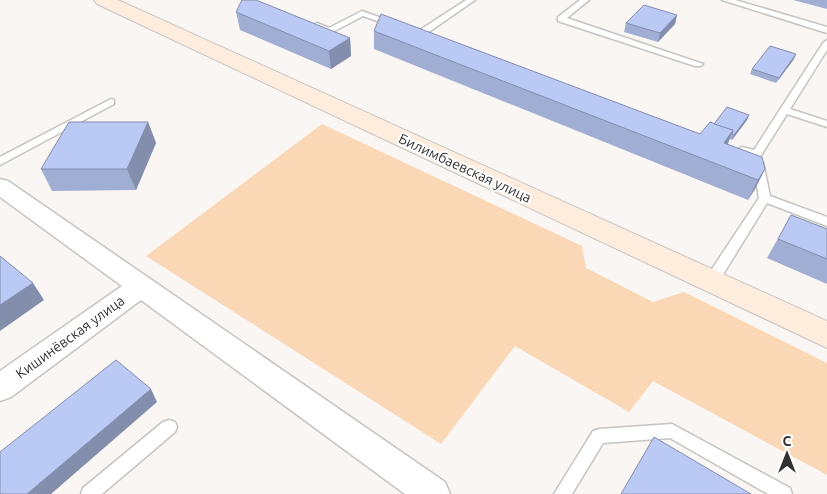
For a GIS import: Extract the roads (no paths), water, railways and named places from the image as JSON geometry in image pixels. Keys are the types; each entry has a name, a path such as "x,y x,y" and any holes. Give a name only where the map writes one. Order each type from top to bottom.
{"main road":[{"name":"Билимбаевская улица","path":"103,0 827,335"}],"street":[{"path":"0,186 432,494"},
{"name":"Кишинёвская улица","path":"0,388 140,287"}],"lane":[{"path":"312,24 329,31 362,13 416,32 471,0"},
{"path":"585,0 561,19 698,64"},
{"path":"726,0 827,30"},
{"path":"711,282 765,198 756,155 827,43"},
{"path":"0,162 78,115 111,102"},
{"path":"785,110 827,124"},
{"path":"728,145 756,155"},
{"path":"765,198 827,222"},
{"path":"89,494 169,427"},
{"path":"562,494 599,436 672,431 784,494"}]}
